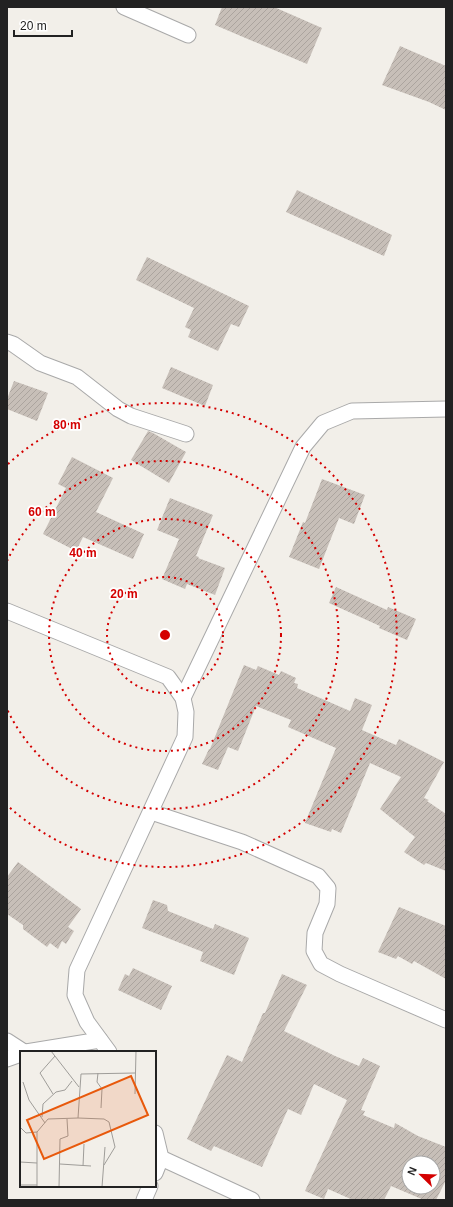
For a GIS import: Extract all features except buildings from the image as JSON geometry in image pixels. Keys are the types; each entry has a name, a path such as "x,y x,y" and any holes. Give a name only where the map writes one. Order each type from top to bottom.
{"street":[{"path":"124,7 188,34"},
{"path":"7,342 13,344 40,362 77,377 118,409 131,416 186,434"},
{"path":"183,698 303,447 324,423 352,411 446,409"},
{"path":"7,611 168,677 183,698 186,712 185,737 77,970 75,995 87,1022 105,1046"},
{"path":"151,812 242,842 318,876 328,888 327,904 315,933 314,951 321,964 340,974 446,1020"},
{"path":"7,1041 23,1051"},
{"path":"38,1051 105,1046"},
{"path":"7,1059 20,1054"},
{"path":"156,1137 161,1158 156,1170"},
{"path":"161,1158 252,1200"},
{"path":"144,1200 150,1187"}]}
